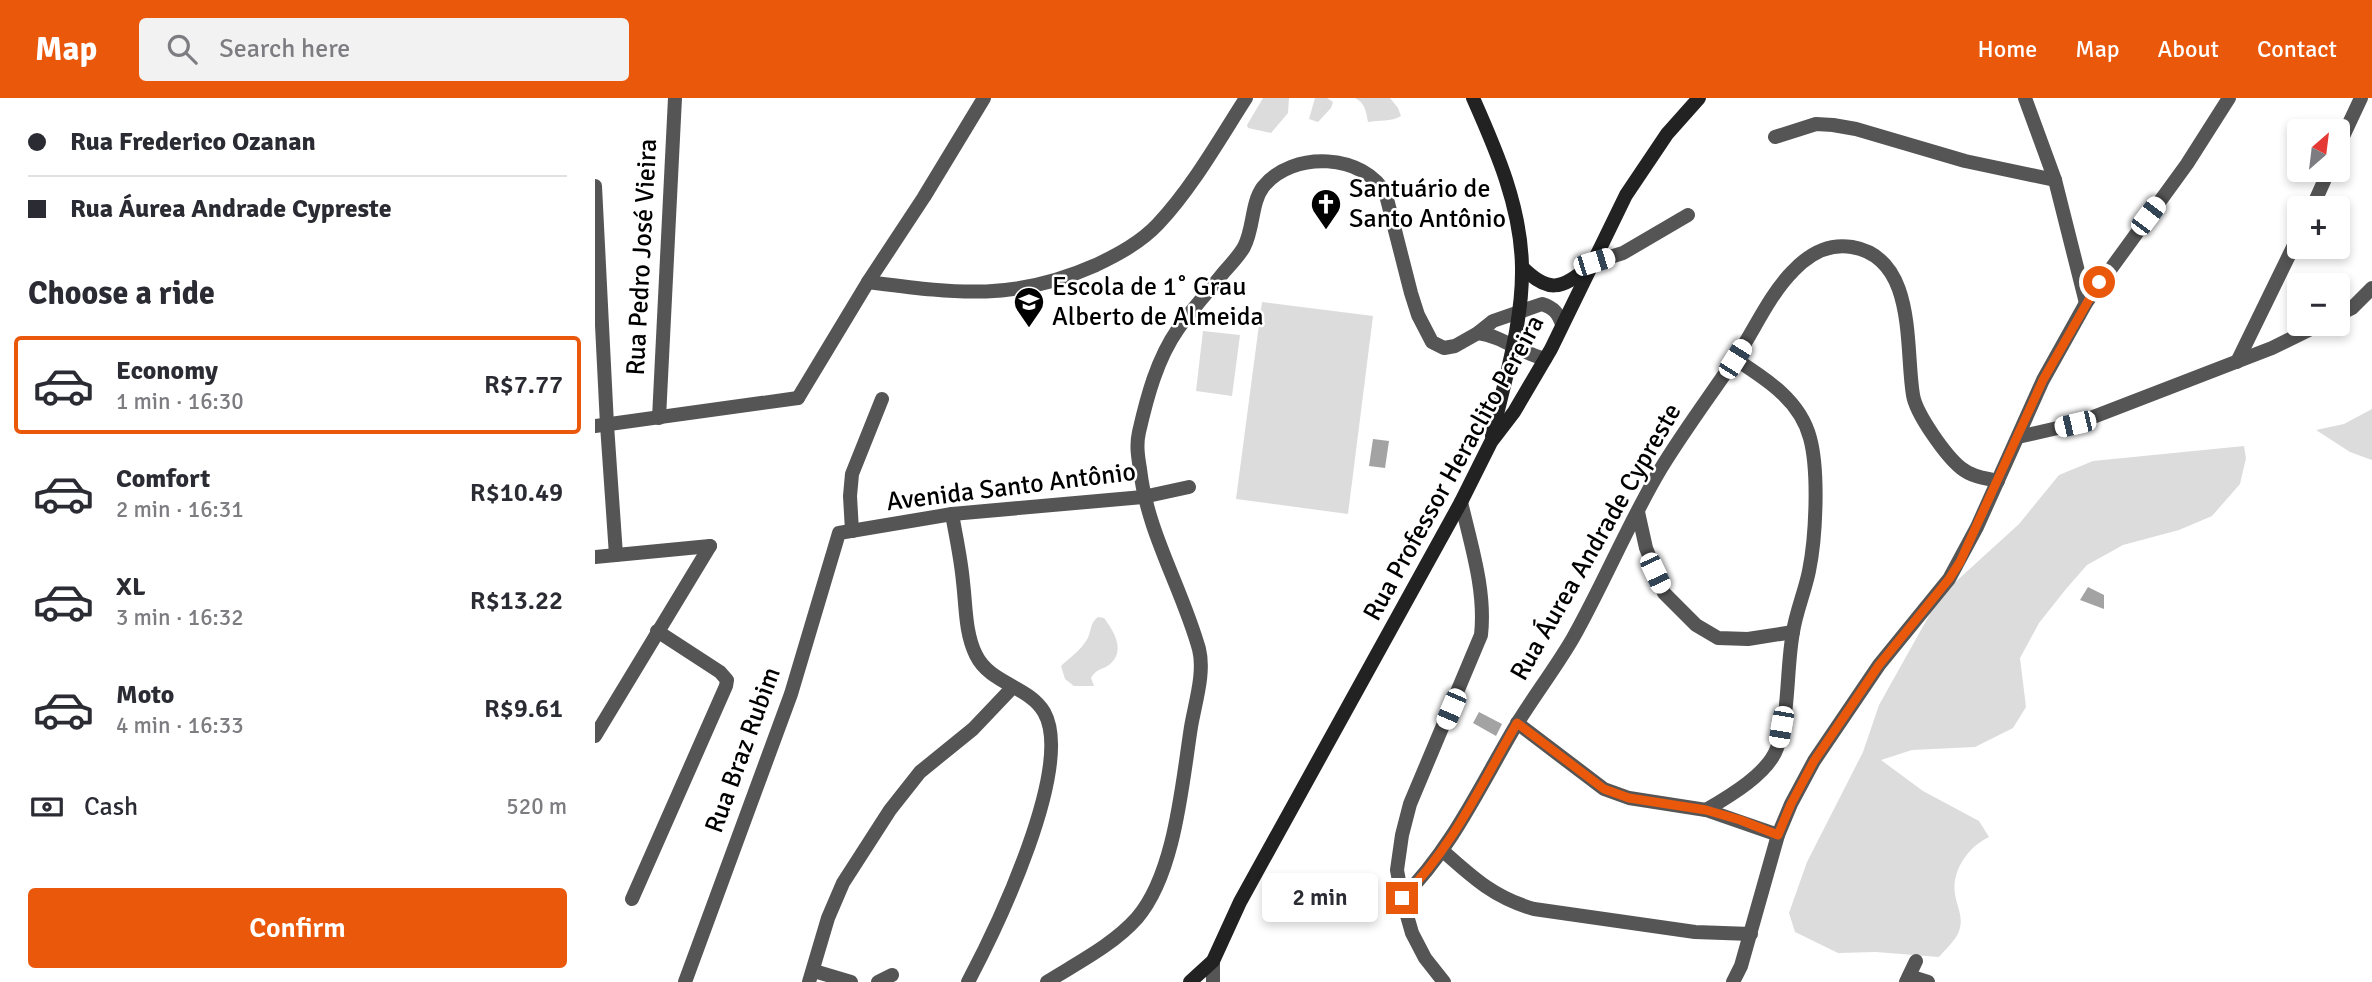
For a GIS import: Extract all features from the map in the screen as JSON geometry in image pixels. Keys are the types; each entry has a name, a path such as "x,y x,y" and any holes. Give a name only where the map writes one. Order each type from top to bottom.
{"main road":[{"path":"1473,98 1509,186 1522,267 1513,347 1491,442"},
{"name":"Rua Professor Heraclito Pereira","path":"1213,961 1240,902 1461,502 1491,442 1514,412 1545,359 1626,195 1667,134 1699,98"},
{"path":"1522,267 1535,281 1548,286 1560,286 1594,262"},
{"path":"1190,982 1213,961"}],"street":[{"name":"Rua Pedro José Vieira","path":"659,418 675,98"},
{"path":"601,425 799,398 867,282 984,98"},
{"path":"867,282 963,292 1016,290 1068,278 1113,257 1142,240 1170,211 1246,98"},
{"path":"2025,98 2055,180 2086,303"},
{"path":"1733,982 1751,934 1778,835 1814,761 1879,665 1949,579 1966,550 2043,380 2086,303 2187,164 2229,98"},
{"path":"2350,121 2361,98"},
{"path":"1775,137 1800,127 1833,125 1856,129 1965,161 2055,180"},
{"path":"1047,982 1120,934 1137,918 1153,895 1174,830 1201,669 1198,646 1143,497 1137,443 1157,368 1177,331 1243,248 1252,228 1257,199 1264,186 1294,166 1330,162 1348,165 1381,185 1419,315 1432,342 1444,348 1455,346 1493,321 1542,304 1557,312 1562,324"},
{"path":"595,186 601,425 616,555"},
{"path":"1594,262 1623,253 1688,215"},
{"name":"Rua Áurea Andrade Cypreste","path":"1402,898 1443,851 1517,723 1571,640 1666,461 1782,284 1792,271 1811,255 1832,247 1852,247 1868,252 1880,260 1899,288 1910,339 1913,396 1919,413 1961,468 1978,477 1998,481"},
{"path":"2237,362 2287,259"},
{"path":"2350,309 2372,288"},
{"path":"1478,333 1493,335 1528,355 1545,359"},
{"path":"2018,437 2075,424 2237,362 2296,336"},
{"path":"1706,810 1752,779 1777,750 1786,703 1793,632 1809,569 1815,519 1810,438 1798,412 1788,398 1768,381 1735,359"},
{"name":"Rua Braz Rubim","path":"685,982 791,694 846,532 852,474 882,399"},
{"name":"Avenida Santo Antônio","path":"846,532 951,514 1143,497 1189,487"},
{"path":"1444,982 1425,958 1412,933 1397,870 1410,804 1481,635 1482,596 1461,502"},
{"path":"1638,512 1646,548 1664,593 1696,625 1718,638 1748,639 1793,632"},
{"path":"951,514 961,561 968,632 975,655 985,669 1031,698 1044,711 1052,743 1049,778 1020,872 968,982"},
{"path":"595,557 710,546 595,736"},
{"path":"632,900 714,718 727,680 720,672 657,631"},
{"path":"851,982 811,977 828,918 843,883 890,810 920,772 973,729 1012,688"},
{"path":"1517,723 1604,789 1629,798 1706,810 1778,835"},
{"path":"1443,851 1490,891 1511,903 1534,909 1695,932 1751,934"},
{"name":"Rua Professor Heraclito Pereira","path":"1213,961 1213,982"},
{"path":"1916,961 1907,979 1928,982"}],"shaded area":[{"path":"1263,98 1289,98 1288,113 1271,133 1248,128 1247,125"},
{"path":"1315,98 1327,98 1333,102 1318,122 1309,119"},
{"path":"1355,98 1390,98 1401,116 1368,122 1363,105"},
{"path":"1262,302 1373,316 1348,514 1236,499"},
{"path":"1203,331 1240,335 1232,396 1196,391"},
{"path":"2372,409 2372,460 2350,452 2316,430 2344,424"},
{"path":"1373,439 1389,441 1385,468 1369,466"},
{"path":"2244,446 2246,458 2240,484 2212,516 2179,530 2123,545 2087,565 2066,589 2039,623 2020,658 2026,707 2013,728 1975,747 1912,750 1881,760 1923,791 1979,821 1989,837 1968,853 1959,868 1954,885 1960,917 1959,931 1939,957 1876,952 1838,953 1795,932 1789,913 1807,862 1863,752 1879,705 1940,596 2019,524 2059,475 2093,461"},
{"path":"2088,587 2104,595 2104,609 2080,600"},
{"path":"1098,617 1104,618 1114,634 1117,653 1109,665 1093,675 1091,678 1094,686 1074,686 1065,679 1061,666 1084,645 1093,622"},
{"path":"1479,712 1502,724 1496,736 1473,723"}],"place":[{"name":"Santuário de Santo Antônio","path":"1326,231"},
{"name":"Escola de 1˚ Grau Alberto de Almeida","path":"1029,329"}],"route":[{"path":"1402,898 1443,851 1517,723 1604,789 1629,798 1706,810 1778,835 1814,761 1879,665 1960,562 2043,380 2099,282"}]}
